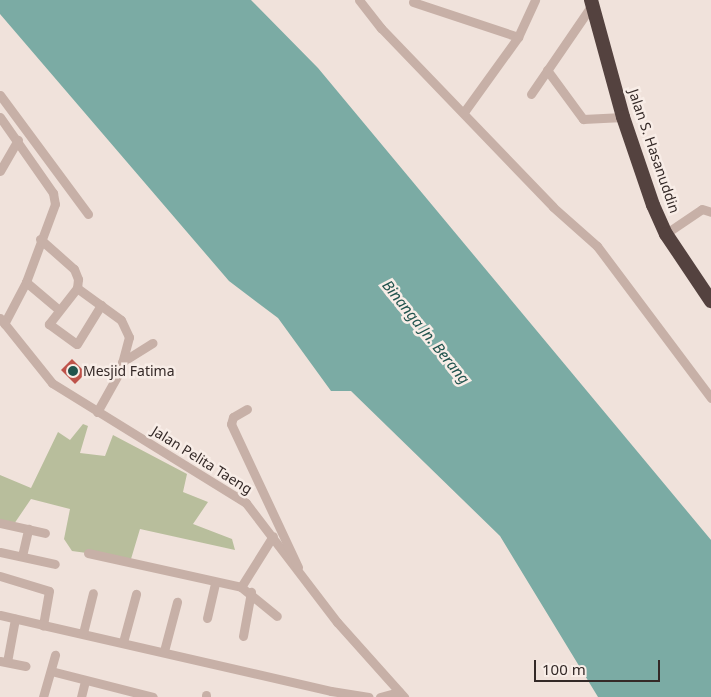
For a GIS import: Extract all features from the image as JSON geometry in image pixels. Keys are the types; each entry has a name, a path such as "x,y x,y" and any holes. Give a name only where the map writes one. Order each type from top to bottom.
{"highway":[{"name":"Jalan S. Hasanuddin","path":"593,2 623,117 666,234 711,300"},
{"name":"Jalan S. Hasanuddin","path":"593,2 627,116 657,204 671,230 711,289"}],"street":[{"path":"359,0 381,28 464,112 553,207 597,246 711,398"},
{"path":"464,112 518,37 535,0"},
{"path":"413,2 518,37"},
{"path":"531,94 593,2"},
{"path":"547,70 583,119 623,117"},
{"path":"0,95 88,214"},
{"path":"0,117 49,186 55,204 40,239 26,282 2,321"},
{"path":"0,171 18,140"},
{"path":"49,186 50,162"},
{"path":"671,230 702,209 711,212"},
{"path":"40,239 74,269 77,288 101,305 128,331 122,362 98,412"},
{"path":"26,282 58,309"},
{"path":"77,288 58,309 49,324 75,344 84,338 101,305"},
{"name":"Jalan Pelita Taeng","path":"2,321 52,383 246,503 274,536 302,579 401,694"},
{"path":"122,362 153,343"},
{"path":"246,410 233,417 231,424 302,579"},
{"path":"0,523 45,533"},
{"path":"22,556 28,529"},
{"path":"241,587 274,536"},
{"path":"0,552 55,564"},
{"path":"88,553 214,584 241,587 251,592 277,616"},
{"path":"0,576 48,591 43,624"},
{"path":"207,618 214,584"},
{"path":"243,636 251,592"},
{"path":"83,633 93,593"},
{"path":"123,642 136,594"},
{"path":"164,651 177,602"},
{"path":"0,616 164,651 330,694 370,697"},
{"path":"15,619 3,662 26,666"},
{"path":"43,697 55,655"},
{"path":"51,671 123,694 153,697"},
{"path":"81,697 86,681"},
{"path":"380,697 401,694"}],"green space":[{"path":"83,424 88,426 80,453 105,456 113,435 187,474 183,492 208,502 193,524 232,539 235,550 140,529 131,559 72,551 64,539 70,509 31,499 14,524 0,522 0,475 31,488 58,432 70,440"}],"water":[{"name":"Binanga Jn. Berang","path":"0,0 251,0 318,68 711,540 711,697 598,697 500,536 351,391 331,391 278,318 229,281 0,14"}],"building":[{"name":"Mesjid Fatima","path":"72,359 86,373 75,384 61,370"}],"place":[{"name":"Mesjid Fatima","path":"73,371"}]}
